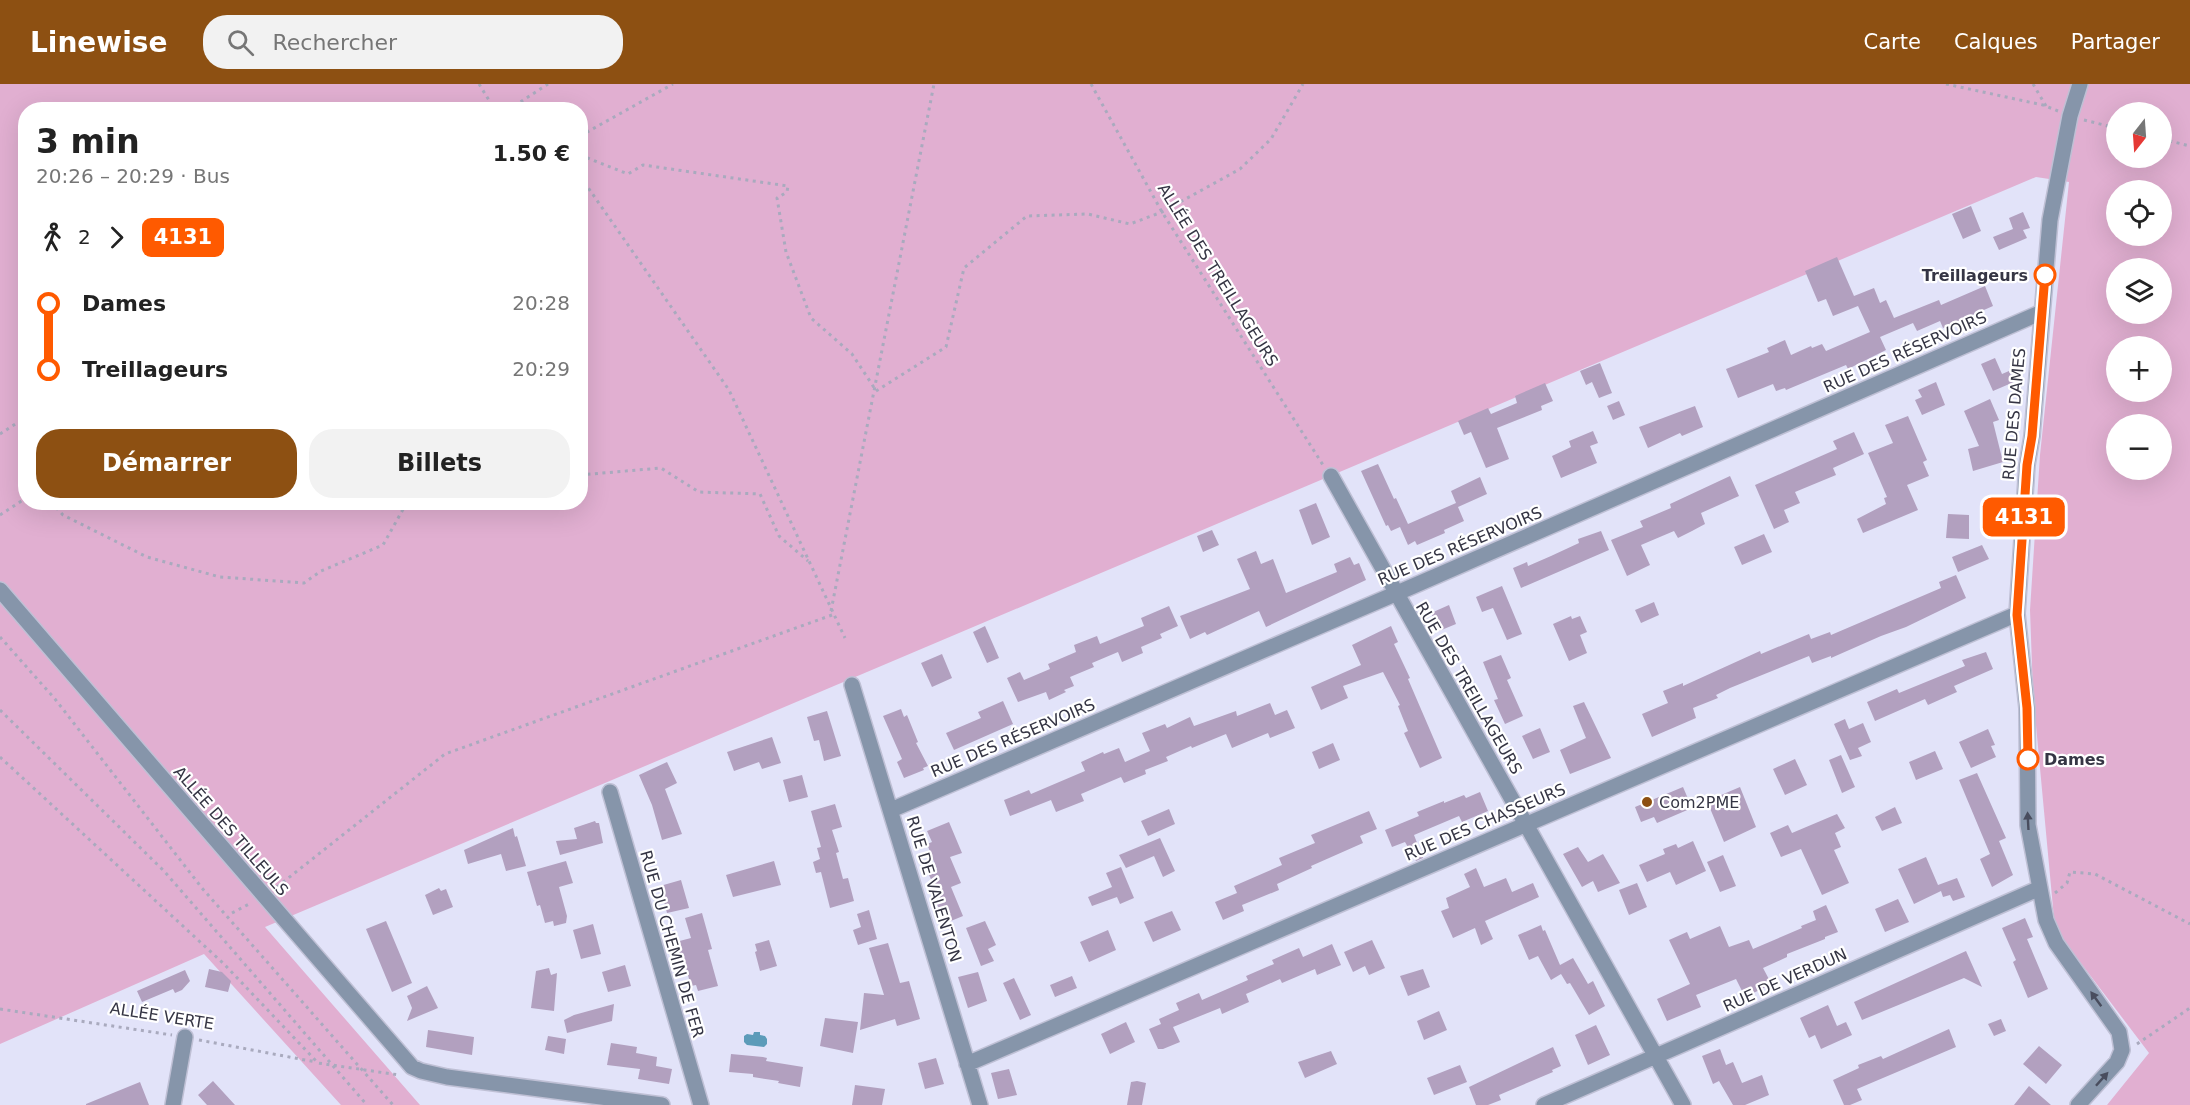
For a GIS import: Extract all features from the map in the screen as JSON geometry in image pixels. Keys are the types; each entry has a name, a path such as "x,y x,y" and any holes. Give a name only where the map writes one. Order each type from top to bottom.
{"street":[{"name":"RUE DES DAMES","path":"2080,84 2070,116 2050,220 2032,436 2027,465 2017,615 2027,708 2028,825 2046,920 2056,944 2119,1032 2122,1050"},
{"name":"RUE DES RÉSERVOIRS","path":"891,810 1395,594 2042,312"},
{"name":"RUE DES TREILLAGEURS","path":"1331,476 1683,1105"},
{"name":"ALLÉE DES TILLEULS","path":"0,590 408,1064 416,1070"},
{"name":"RUE DES CHASSEURS","path":"967,1064 2017,615"},
{"name":"RUE DE VALENTON","path":"852,685 980,1105"},
{"name":"RUE DU CHEMIN DE FER","path":"610,792 701,1105"},
{"name":"RUE DE VERDUN","path":"1544,1105 2040,888"},
{"path":"173,1105 185,1037"},
{"path":"2078,1105 2117,1062 2122,1050"},
{"path":"416,1070 447,1077 662,1105"}],"path":[{"path":"479,84 490,102"},
{"path":"520,102 548,84"},
{"path":"588,132 673,84"},
{"path":"831,613 934,84"},
{"name":"ALLÉE DES TREILLAGEURS","path":"1091,84 1162,212 1331,476"},
{"path":"876,391 946,347 964,268 1027,216 1089,214 1130,224 1162,212 1240,169 1270,139 1303,84"},
{"path":"1946,84 2047,107 2106,125"},
{"path":"2033,84 2047,107"},
{"path":"2172,142 2190,146"},
{"path":"588,158 628,174 644,165 788,186 787,192 777,198 786,252 811,318 852,354 876,391"},
{"path":"588,187 729,390 810,562 831,613 845,638"},
{"path":"0,434 18,422"},
{"path":"588,474 661,468 699,492 760,494 778,536 810,562"},
{"path":"0,515 18,503"},
{"path":"58,510 63,515 147,557 220,577 304,583 321,571 383,545 403,510"},
{"path":"232,913 264,897 445,754 831,613"},
{"path":"0,637 55,699 202,888 393,1105"},
{"path":"0,710 164,871 368,1105"},
{"path":"0,757 224,964 318,1063"},
{"path":"2040,888 2044,895 2057,893 2067,883 2070,872 2095,874 2190,924"},
{"path":"2122,1050 2130,1049 2190,1008"},
{"name":"ALLÉE VERTE","path":"0,1009 185,1037 364,1070 407,1076 416,1070"}],"shaded area":[{"path":"0,84 2190,84 2190,1105 2107,1105 2149,1053 2055,929 2033,693 2030,610 2040,455 2069,182 2036,177 265,927 420,1105 341,1105 204,954 0,1044"}],"water":[{"path":"754,1032 760,1032 760,1035 767,1039 764,1047 747,1045 744,1042 744,1036 753,1035"}],"building":[{"path":"1971,206 1981,231 1963,239 1952,214"},
{"path":"2023,212 2030,228 2023,230 2027,238 1999,250 1993,237 2013,229 2009,218"},
{"path":"1837,257 1854,296 1874,288 1880,303 1886,300 1894,318 1939,300 1941,305 1985,286 1993,306 1943,328 1940,321 1917,331 1913,323 1880,337 1886,350 1848,369 1846,365 1786,390 1785,388 1776,391 1773,384 1738,398 1726,369 1769,352 1767,348 1785,340 1791,355 1822,344 1826,351 1870,332 1858,306 1833,316 1826,299 1818,302 1805,271"},
{"path":"1995,358 2002,374 2009,371 2014,382 1993,391 1981,364"},
{"path":"1600,363 1612,393 1599,398 1592,382 1586,385 1580,371"},
{"path":"1936,382 1945,405 1922,415 1915,400 1922,397 1918,390"},
{"path":"1545,383 1553,401 1541,406 1542,410 1497,428 1509,459 1486,468 1471,432 1464,435 1458,421 1488,408 1491,414 1517,403 1515,396"},
{"path":"1990,399 1999,420 1993,422 2003,462 1973,471 1968,449 1979,446 1964,411"},
{"path":"1619,401 1625,415 1613,420 1607,406"},
{"path":"1695,406 1703,427 1682,436 1680,433 1648,448 1639,427"},
{"path":"1908,416 1927,460 1923,462 1929,476 1907,485 1918,510 1863,533 1857,519 1886,504 1884,498 1887,497 1868,453 1893,443 1885,425"},
{"path":"1593,431 1598,443 1590,446 1597,463 1561,478 1552,456 1571,447 1569,441"},
{"path":"1854,432 1864,454 1833,468 1836,475 1795,492 1800,503 1784,510 1789,522 1774,529 1755,485 1837,449 1833,441"},
{"path":"1378,464 1408,524 1456,503 1451,491 1480,477 1487,494 1458,507 1464,521 1444,530 1445,533 1417,545 1415,541 1408,545 1400,527 1391,531 1388,525 1386,526 1361,471"},
{"path":"1730,476 1739,496 1701,513 1705,524 1678,538 1674,531 1641,545 1650,565 1627,576 1611,540 1643,527 1640,521 1671,508 1670,504"},
{"path":"1316,503 1330,537 1312,545 1299,510"},
{"path":"1948,514 1969,515 1969,539 1946,538"},
{"path":"1212,530 1219,545 1203,552 1197,536"},
{"path":"1601,531 1609,550 1521,588 1513,568 1527,562 1528,566 1579,543 1578,539"},
{"path":"1764,534 1772,552 1742,565 1734,547"},
{"path":"1982,545 1989,559 1958,572 1952,557"},
{"path":"1256,551 1261,564 1273,559 1286,593 1337,572 1334,564 1350,557 1354,565 1359,563 1366,580 1266,627 1259,611 1207,635 1205,632 1190,639 1180,616 1250,589 1237,559"},
{"path":"1956,575 1966,598 1906,627 1831,658 1831,656 1812,663 1809,656 1730,688 1716,695 1718,698 1693,708 1696,718 1652,737 1642,714 1668,703 1663,691 1683,683 1683,686 1760,651 1761,654 1809,634 1811,639 1830,632 1831,635 1941,588 1939,582"},
{"path":"1502,586 1522,634 1507,640 1493,608 1482,612 1476,597"},
{"path":"1654,602 1659,615 1641,623 1635,610"},
{"path":"1449,605 1456,624 1439,631 1431,613"},
{"path":"1169,606 1178,626 1160,634 1162,638 1141,647 1143,653 1122,662 1118,652 1092,663 1094,667 1070,677 1074,686 1064,690 1066,692 1049,700 1046,692 1018,702 1007,678 1020,672 1024,680 1050,669 1048,664 1076,652 1074,645 1097,636 1100,644 1144,626 1141,618"},
{"path":"1571,616 1572,619 1580,616 1587,632 1580,635 1587,653 1569,661 1553,624"},
{"path":"985,626 999,658 987,663 973,632"},
{"path":"1391,626 1398,642 1394,644 1442,758 1420,768 1404,733 1408,731 1398,706 1400,705 1383,672 1343,686 1348,698 1321,710 1311,687 1361,665 1352,645"},
{"path":"1986,652 1993,669 1954,686 1957,692 1928,705 1925,699 1875,721 1867,702 1897,689 1899,693 1965,666 1962,660"},
{"path":"942,654 952,678 932,687 921,663"},
{"path":"1501,655 1511,678 1507,680 1523,716 1505,724 1494,700 1498,699 1483,662"},
{"path":"1003,701 1013,724 954,750 946,733 981,718 978,712"},
{"path":"1584,702 1611,758 1570,774 1560,750 1586,738 1573,706"},
{"path":"1270,703 1275,715 1287,710 1295,728 1270,738 1268,733 1232,748 1226,734 1166,757 1168,761 1145,770 1146,774 1124,783 1121,777 1081,794 1084,801 1056,812 1051,800 1010,816 1004,800 1029,790 1031,794 1085,771 1081,762 1119,748 1125,762 1150,751 1142,733 1165,724 1167,728 1190,717 1194,726 1236,711 1237,716"},
{"path":"901,709 904,717 907,715 918,742 916,743 928,766 904,778 897,762 902,759 883,716"},
{"path":"827,711 841,756 824,761 819,740 814,741 807,717"},
{"path":"1845,719 1849,729 1863,723 1871,742 1858,748 1862,756 1850,760 1834,724"},
{"path":"1540,728 1550,752 1533,759 1522,736"},
{"path":"1988,729 1995,745 1991,746 1996,757 1971,768 1959,742"},
{"path":"772,737 781,763 762,769 759,762 734,771 727,752"},
{"path":"1333,743 1340,760 1319,769 1312,752"},
{"path":"1935,751 1943,769 1916,780 1909,762"},
{"path":"1841,755 1855,787 1842,793 1829,760"},
{"path":"1795,759 1807,785 1785,795 1773,769"},
{"path":"667,762 677,783 665,789 682,834 662,840 652,805 639,775"},
{"path":"1977,773 2006,838 1999,841 2013,875 1992,887 1980,859 1990,854 1959,780"},
{"path":"802,775 808,797 789,802 783,780"},
{"path":"1683,787 1692,808 1657,823 1654,817 1641,822 1635,807"},
{"path":"1740,787 1756,827 1724,842 1707,801"},
{"path":"1480,792 1488,811 1462,822 1459,816 1414,835 1423,858 1416,861 1405,842 1392,847 1385,830 1419,816 1417,812 1444,801 1444,803 1464,795 1466,798"},
{"path":"835,804 842,827 832,830 839,852 836,853 843,879 848,878 854,901 830,908 821,872 816,873 813,862 820,859 817,848 821,847 811,811"},
{"path":"1895,807 1902,823 1882,831 1875,817"},
{"path":"1169,809 1175,824 1148,836 1141,821"},
{"path":"1369,811 1377,829 1360,836 1363,843 1277,884 1279,890 1242,905 1244,911 1223,920 1215,902 1237,893 1234,886 1282,865 1279,858 1315,843 1311,835"},
{"path":"1837,814 1845,828 1835,833 1841,847 1834,850 1849,883 1822,895 1801,849 1781,857 1770,833 1788,825 1792,833"},
{"path":"595,821 599,823 603,843 560,855 556,841 577,839 574,828"},
{"path":"949,822 962,853 950,857 961,883 951,887 963,916 946,923 936,902 941,900 928,873 937,869 927,844 932,842 927,831"},
{"path":"513,828 526,866 506,871 501,854 468,864 464,850"},
{"path":"1160,838 1175,871 1163,877 1154,856 1126,868 1119,855"},
{"path":"1693,841 1706,871 1676,885 1670,872 1647,882 1639,865 1665,854 1663,849 1676,844 1678,848"},
{"path":"1578,847 1588,862 1603,854 1620,883 1598,892 1593,881 1582,887 1563,854"},
{"path":"1723,855 1736,886 1720,892 1707,862"},
{"path":"1926,857 1938,885 1957,878 1965,897 1953,901 1950,895 1943,897 1941,891 1914,904 1898,869"},
{"path":"566,861 573,883 559,887 567,916 566,923 554,926 553,921 545,923 540,905 537,906 527,872"},
{"path":"774,861 781,885 733,897 726,875"},
{"path":"1121,867 1134,898 1120,904 1117,897 1092,906 1088,897 1112,887 1106,873"},
{"path":"1476,868 1484,887 1506,878 1512,892 1533,883 1539,897 1485,921 1493,939 1481,945 1475,928 1453,938 1441,911 1449,908 1446,898 1470,887 1464,874"},
{"path":"681,880 689,908 667,913 660,886"},
{"path":"1637,883 1647,907 1629,915 1619,890"},
{"path":"439,888 441,891 446,889 453,907 433,915 425,895"},
{"path":"1898,899 1909,922 1885,932 1875,909"},
{"path":"1826,905 1838,932 1787,954 1787,957 1763,968 1771,983 1768,986 1745,997 1736,979 1696,995 1701,1007 1667,1021 1657,999 1690,984 1669,940 1687,932 1690,939 1720,926 1729,947 1749,940 1753,949 1816,920 1813,911"},
{"path":"869,910 877,939 858,945 853,930 861,927 857,914"},
{"path":"1172,911 1181,930 1153,942 1144,922"},
{"path":"702,913 712,949 708,950 718,986 698,991 696,985 691,986 683,957 676,960 672,943 691,938 685,918"},
{"path":"2025,918 2033,937 2027,939 2048,989 2028,998 2013,962 2016,960 2002,928"},
{"path":"386,921 412,983 392,992 366,929"},
{"path":"985,921 996,945 988,949 994,961 981,966 966,928"},
{"path":"593,924 601,954 581,959 573,930"},
{"path":"1541,925 1560,965 1573,958 1588,984 1593,981 1605,1006 1589,1015 1570,983 1567,984 1561,974 1551,980 1538,956 1529,960 1518,935"},
{"path":"1108,930 1116,950 1089,962 1080,942"},
{"path":"769,940 777,966 760,971 755,944"},
{"path":"1372,940 1385,968 1369,975 1365,966 1353,972 1344,952"},
{"path":"888,943 900,983 909,981 920,1019 897,1026 895,1019 860,1030 864,993 884,995 869,948"},
{"path":"1332,944 1341,965 1317,975 1315,969 1282,983 1280,979 1246,994 1249,1002 1222,1014 1220,1008 1173,1027 1180,1042 1158,1049 1149,1029 1161,1024 1159,1019 1179,1010 1176,1003 1199,993 1202,1000 1248,980 1246,976 1274,964 1272,960 1299,948 1303,957"},
{"path":"1966,951 1982,987 1964,978 1862,1020 1854,1002"},
{"path":"625,965 631,986 608,992 602,972"},
{"path":"549,968 551,975 557,973 554,1011 531,1008 536,971"},
{"path":"209,969 222,972 231,981 228,992 205,987"},
{"path":"1423,969 1430,987 1408,996 1400,976"},
{"path":"185,970 190,981 182,990 175,993 173,989 142,1002 137,991"},
{"path":"978,972 987,1001 968,1008 958,977"},
{"path":"1072,976 1077,988 1055,997 1050,985"},
{"path":"1014,978 1031,1015 1020,1020 1003,983"},
{"path":"427,986 438,1008 407,1021 412,1008 407,996"},
{"path":"614,1004 612,1021 567,1033 564,1020"},
{"path":"1828,1005 1837,1026 1846,1022 1852,1035 1821,1049 1815,1035 1809,1038 1800,1018"},
{"path":"1439,1011 1447,1030 1424,1040 1417,1021"},
{"path":"825,1018 858,1022 853,1053 820,1046"},
{"path":"2001,1019 2006,1031 1994,1036 1988,1024"},
{"path":"1126,1022 1135,1042 1110,1054 1101,1034"},
{"path":"1596,1025 1610,1055 1588,1065 1575,1035"},
{"path":"1949,1029 1956,1047 1857,1089 1862,1100 1844,1105 1833,1080 1859,1068 1858,1065 1881,1056 1883,1059"},
{"path":"428,1030 474,1037 472,1055 426,1047"},
{"path":"548,1036 566,1039 564,1054 545,1050"},
{"path":"611,1043 637,1047 636,1053 657,1057 656,1066 672,1069 669,1084 638,1079 640,1069 607,1065"},
{"path":"2039,1046 2062,1065 2046,1084 2023,1064"},
{"path":"1553,1047 1561,1066 1552,1070 1553,1072 1499,1095 1501,1100 1488,1105 1476,1105 1469,1087"},
{"path":"1720,1049 1726,1065 1733,1062 1742,1083 1762,1075 1769,1095 1745,1105 1733,1105 1719,1081 1713,1084 1702,1056"},
{"path":"1331,1051 1337,1064 1305,1078 1298,1062"},
{"path":"731,1054 763,1057 767,1058 766,1061 803,1067 800,1087 753,1077 753,1074 729,1072"},
{"path":"936,1058 944,1084 925,1089 918,1063"},
{"path":"1460,1065 1467,1082 1434,1095 1427,1078"},
{"path":"1009,1069 1017,1095 998,1099 991,1073"},
{"path":"213,1081 235,1105 207,1105 198,1095"},
{"path":"140,1082 149,1105 86,1105 86,1104"},
{"path":"1131,1082 1146,1083 1142,1105 1127,1105"},
{"path":"855,1085 885,1089 882,1105 852,1105"},
{"path":"2029,1086 2051,1105 2014,1105"}],"bus line":[{"name":"4131","path":"2028,759 2027,708 2017,615 2027,465 2032,436 2045,275"}],"place":[{"name":"Treillageurs","path":"2045,275"},
{"name":"Dames","path":"2028,759"},
{"name":"Com2PME","path":"1647,802"}]}
